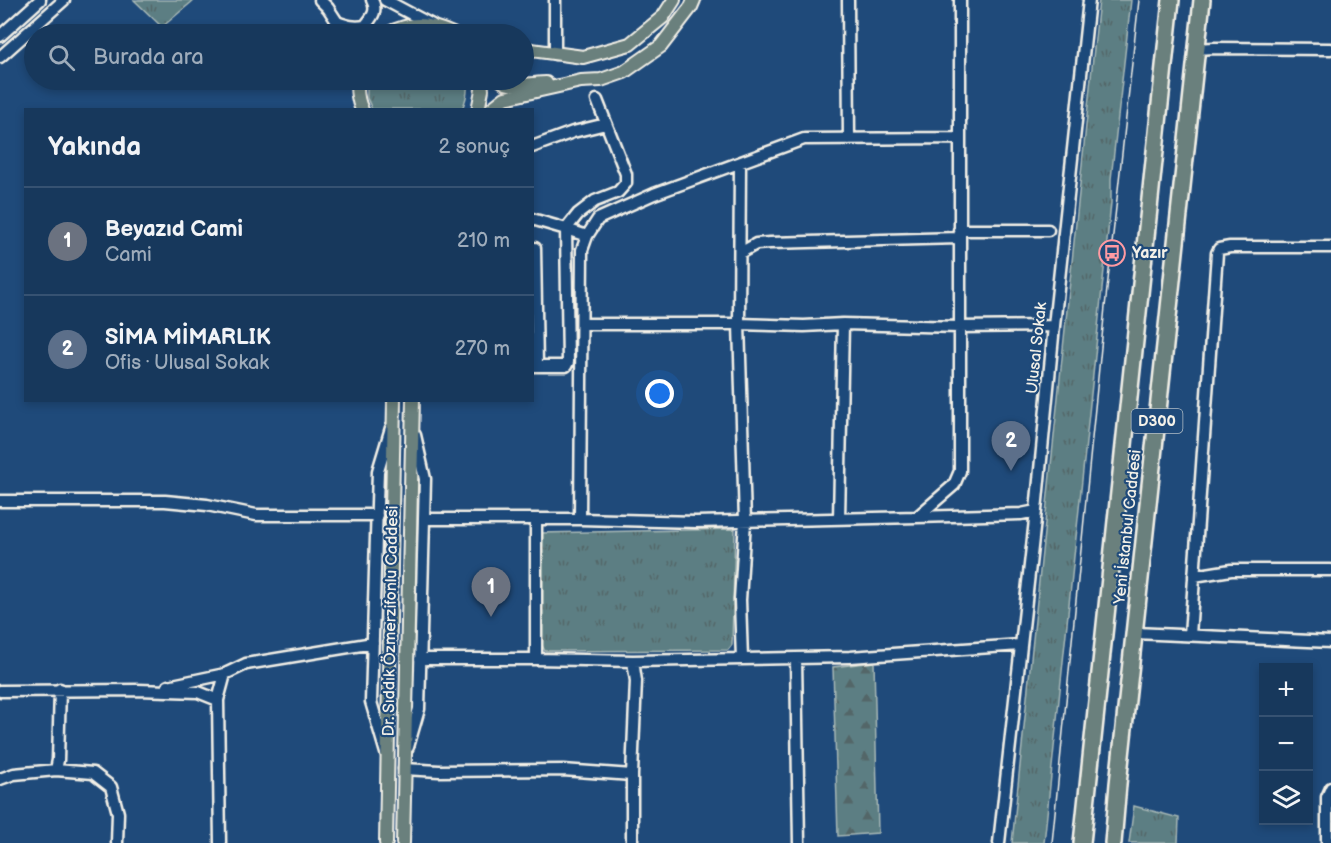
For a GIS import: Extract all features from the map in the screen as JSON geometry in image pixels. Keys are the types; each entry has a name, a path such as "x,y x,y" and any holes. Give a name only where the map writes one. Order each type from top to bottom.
{"highway":[{"name":"Yeni İstanbul Caddesi","path":"1082,843 1171,0"},
{"name":"Yeni İstanbul Caddesi","path":"1113,843 1202,0"}],"main road":[{"path":"534,51 583,57 630,44 663,17 674,0"},
{"path":"534,83 601,80 624,72 661,46 694,0"},
{"path":"534,57 555,54"},
{"path":"492,108 505,98 577,82"},
{"path":"358,90 361,108"},
{"path":"478,108 482,90"},
{"name":"Dr. Sıddık Özmerzifonlu Caddesi","path":"386,843 394,402"},
{"name":"Dr. Sıddık Özmerzifonlu Caddesi","path":"403,843 413,402"}],"street":[{"path":"0,36 40,0"},
{"path":"37,24 64,0"},
{"path":"320,0 337,22 341,24"},
{"path":"367,24 375,13 372,0"},
{"path":"385,0 429,24"},
{"path":"555,0 555,54"},
{"path":"848,0 849,139"},
{"path":"917,517 954,485 960,471 960,0"},
{"name":"Ulusal Sokak","path":"999,843 1089,0"},
{"path":"0,57 24,36"},
{"path":"1196,49 1331,49"},
{"path":"535,248 535,366 566,366 568,362 566,229 578,214 595,201 618,192 626,183 626,174 597,100"},
{"path":"534,146 573,132 606,124"},
{"path":"580,519 582,250 587,236 598,219 654,194 804,139 959,138"},
{"path":"740,163 739,324 745,521 740,600 742,659"},
{"path":"534,220 587,236"},
{"path":"740,253 756,244 1048,230"},
{"path":"1190,634 1217,253 1219,249 1230,247 1331,247"},
{"path":"582,324 1054,326"},
{"path":"839,519 843,324"},
{"path":"387,759 371,702 378,471 394,416"},
{"path":"412,420 425,479 419,709 405,764 440,771 563,770 632,775"},
{"path":"1,501 165,501 256,515 377,515"},
{"path":"424,519 696,522 1022,514 1036,511"},
{"path":"536,520 536,659"},
{"path":"1194,576 1231,570 1331,570"},
{"path":"1135,633 1331,642 1331,629"},
{"path":"138,690 172,686 225,674 246,664 373,643"},
{"path":"420,659 633,661 850,657 1020,645"},
{"path":"796,658 799,843"},
{"path":"632,843 636,681 633,661"},
{"path":"220,843 218,700 225,674"},
{"path":"56,770 60,689"},
{"path":"0,690 198,692 218,700"},
{"path":"0,778 14,774 56,770 93,773 111,787 118,813 117,843"},
{"path":"1327,843 1327,797 1331,788"}],"green space":[{"path":"134,0 194,0 166,24 159,24"},
{"path":"1099,0 1131,0 1111,179 1111,203 1044,843 1012,843"},
{"path":"367,90 467,90 462,108 372,108 367,98"},
{"path":"735,529 732,645 728,650 545,651 541,643 541,533"},
{"path":"874,662 878,833 838,836 833,667"},
{"path":"1134,806 1179,818 1178,843 1129,843"}],"tram line":[{"path":"1052,843 1105,307 1139,0"}],"place":[{"name":"Yazır","path":"1112,253"},
{"name":"SİMA MİMARLIK","path":"1011,471"},
{"name":"Beyazıd Cami","path":"491,617"}]}
